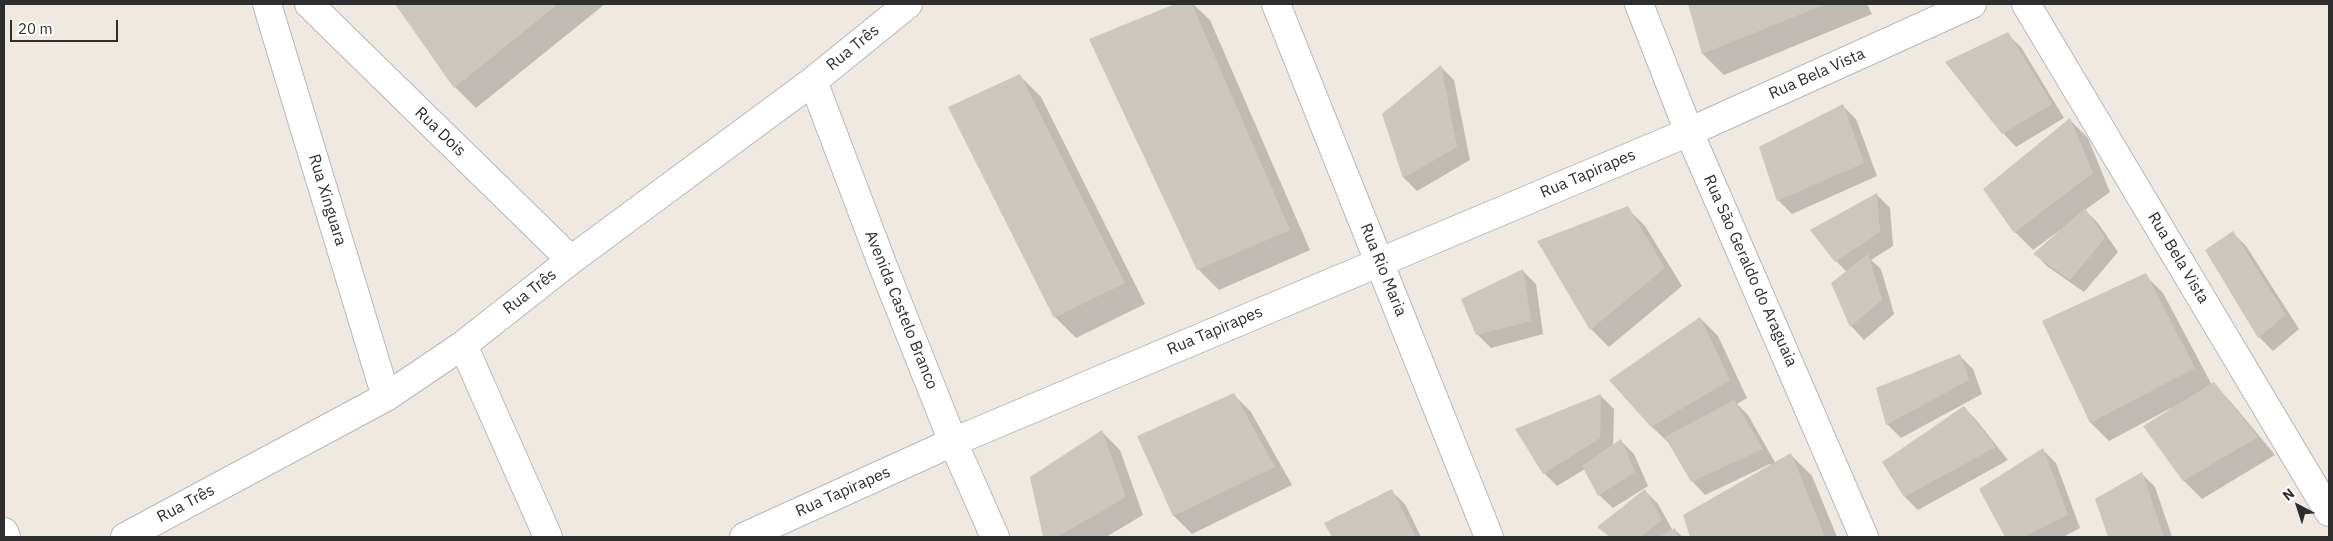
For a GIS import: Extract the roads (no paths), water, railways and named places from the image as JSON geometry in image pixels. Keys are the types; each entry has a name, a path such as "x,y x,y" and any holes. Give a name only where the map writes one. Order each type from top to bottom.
{"street":[{"name":"Rua Xinguara","path":"267,4 386,397"},
{"name":"Rua Dois","path":"309,4 571,260"},
{"name":"Rua Três","path":"125,537 386,397 463,344 571,260 812,81 908,4"},
{"name":"Rua Rio Maria","path":"1276,4 1489,537"},
{"name":"Rua São Geraldo do Araguaia","path":"1640,4 1689,132 1864,537"},
{"name":"Rua Bela Vista","path":"1689,132 1972,4"},
{"name":"Rua Bela Vista","path":"2026,4 2329,512"},
{"name":"Avenida Castelo Branco","path":"812,81 953,442 995,537"},
{"name":"Rua Tapirapes","path":"744,537 953,442 1689,132"},
{"path":"463,344 548,537"},
{"path":"4,532 6,537"}]}
